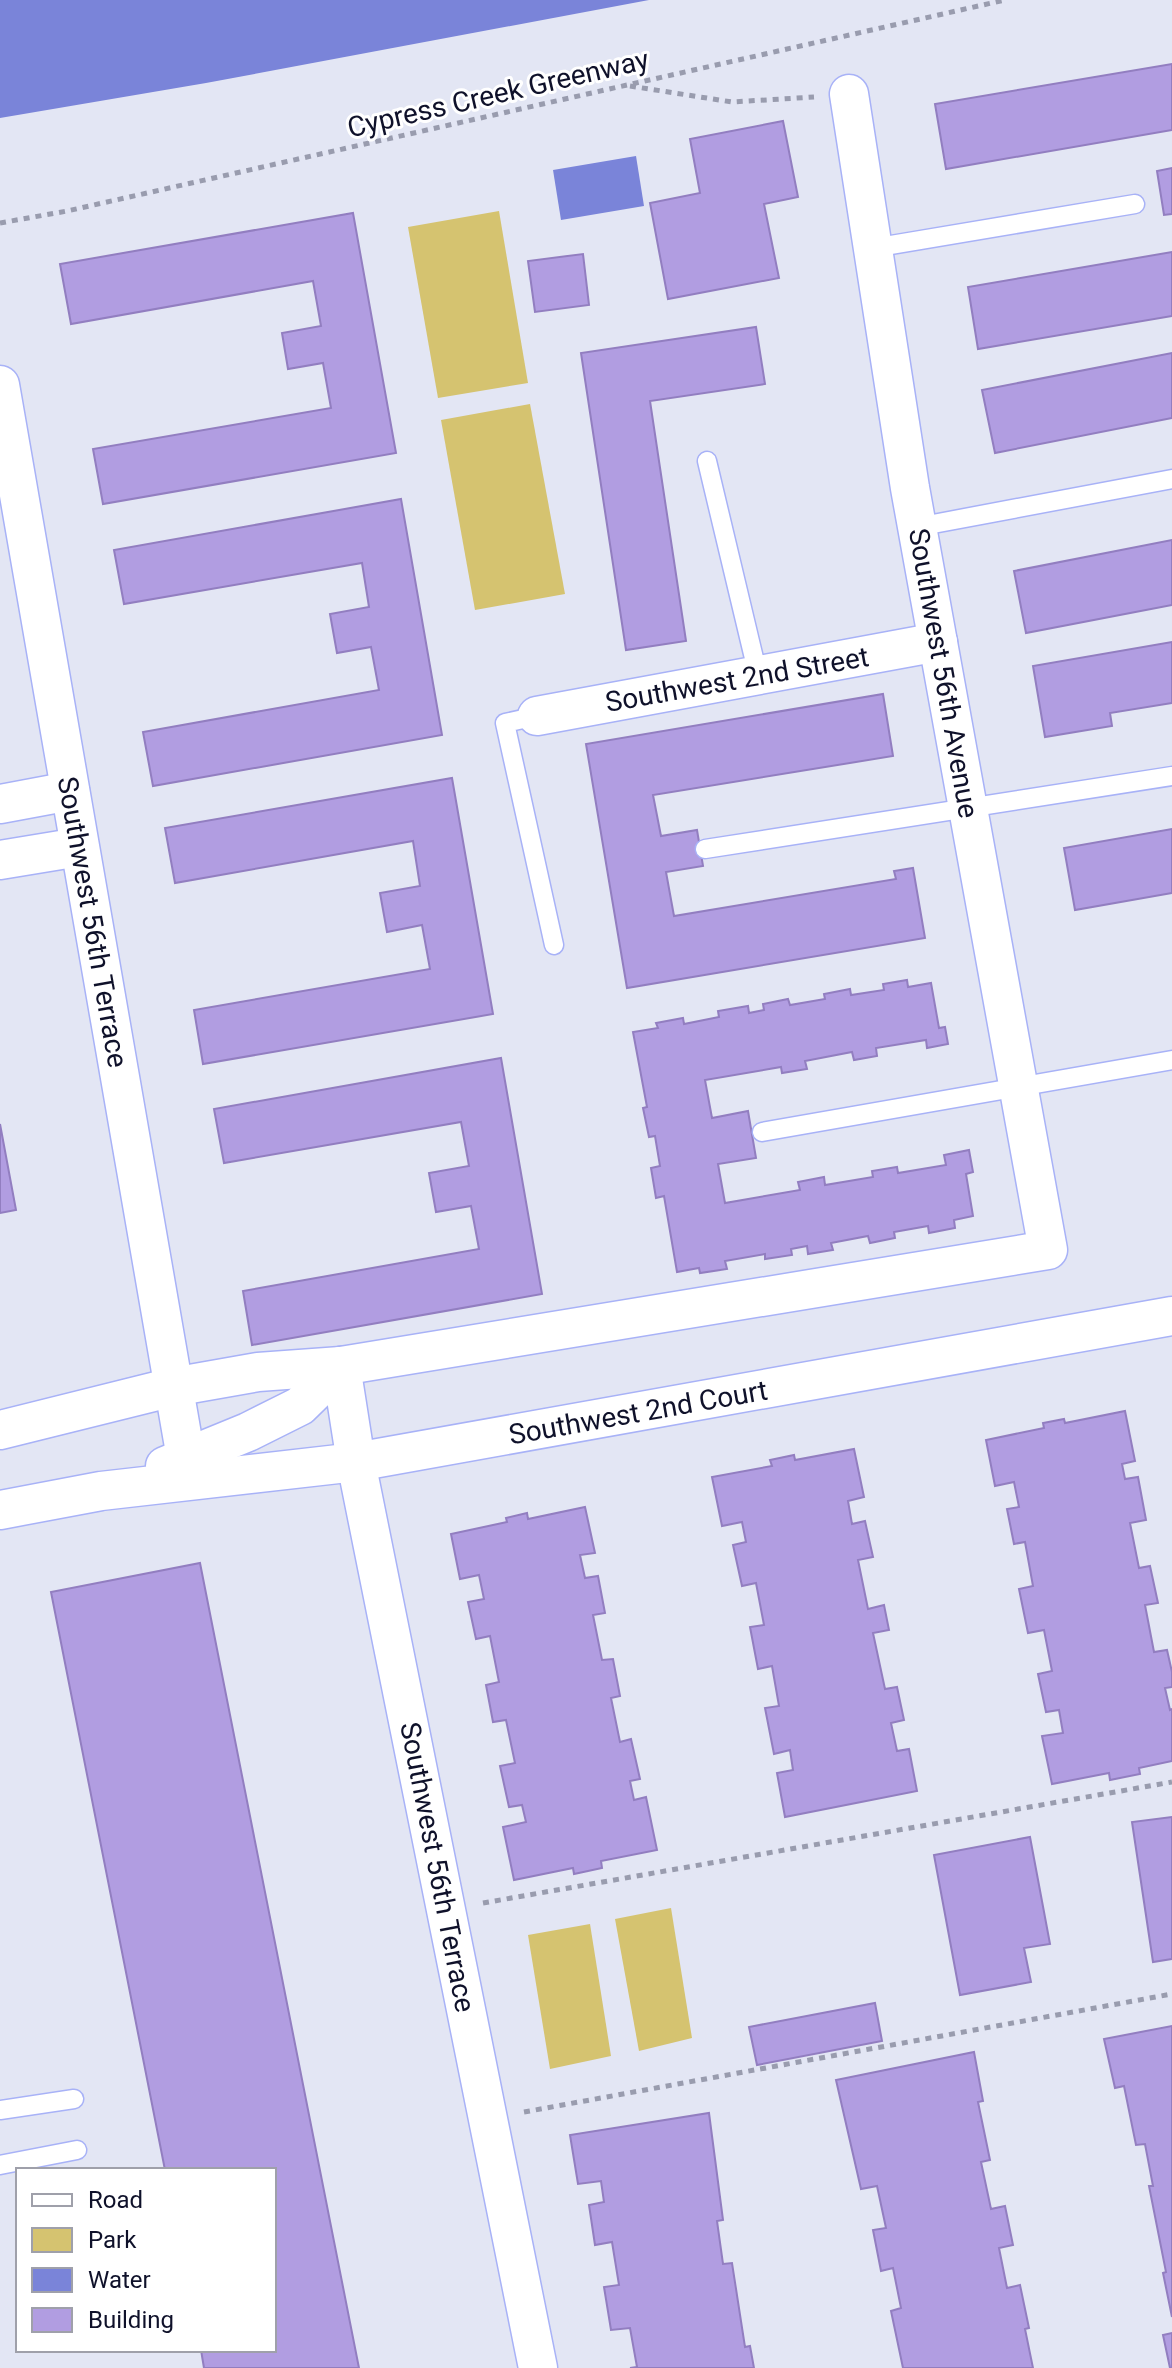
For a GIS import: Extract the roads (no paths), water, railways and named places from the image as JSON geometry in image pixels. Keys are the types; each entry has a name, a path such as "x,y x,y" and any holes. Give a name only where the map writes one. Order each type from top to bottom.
{"street":[{"name":"Southwest 56th Avenue","path":"341,1366 1048,1250 917,527 849,94"},
{"name":"Southwest 56th Terrace","path":"0,385 186,1458"},
{"name":"Southwest 2nd Street","path":"537,716 938,642"},
{"path":"0,804 70,791"},
{"path":"0,860 79,847"},
{"name":"Southwest 2nd Court","path":"0,1510 101,1491 356,1462 1172,1316"},
{"name":"Southwest 56th Terrace","path":"341,1366 356,1462 538,2368"},
{"path":"0,1430 173,1387 258,1372 341,1366"},
{"name":"Southwest 2nd Court","path":"101,1491 248,1432 300,1406 341,1366"}],"lane":[{"path":"873,248 1135,204"},
{"path":"707,461 758,675"},
{"path":"917,527 1172,479"},
{"path":"537,716 505,723 554,945"},
{"path":"705,849 1172,776"},
{"path":"762,1132 1172,1060"},
{"path":"0,2110 74,2099"},
{"path":"0,2165 77,2150"}],"water":[{"path":"0,0 649,0 206,83 0,118"},
{"path":"636,156 644,206 561,220 553,170"}]}
